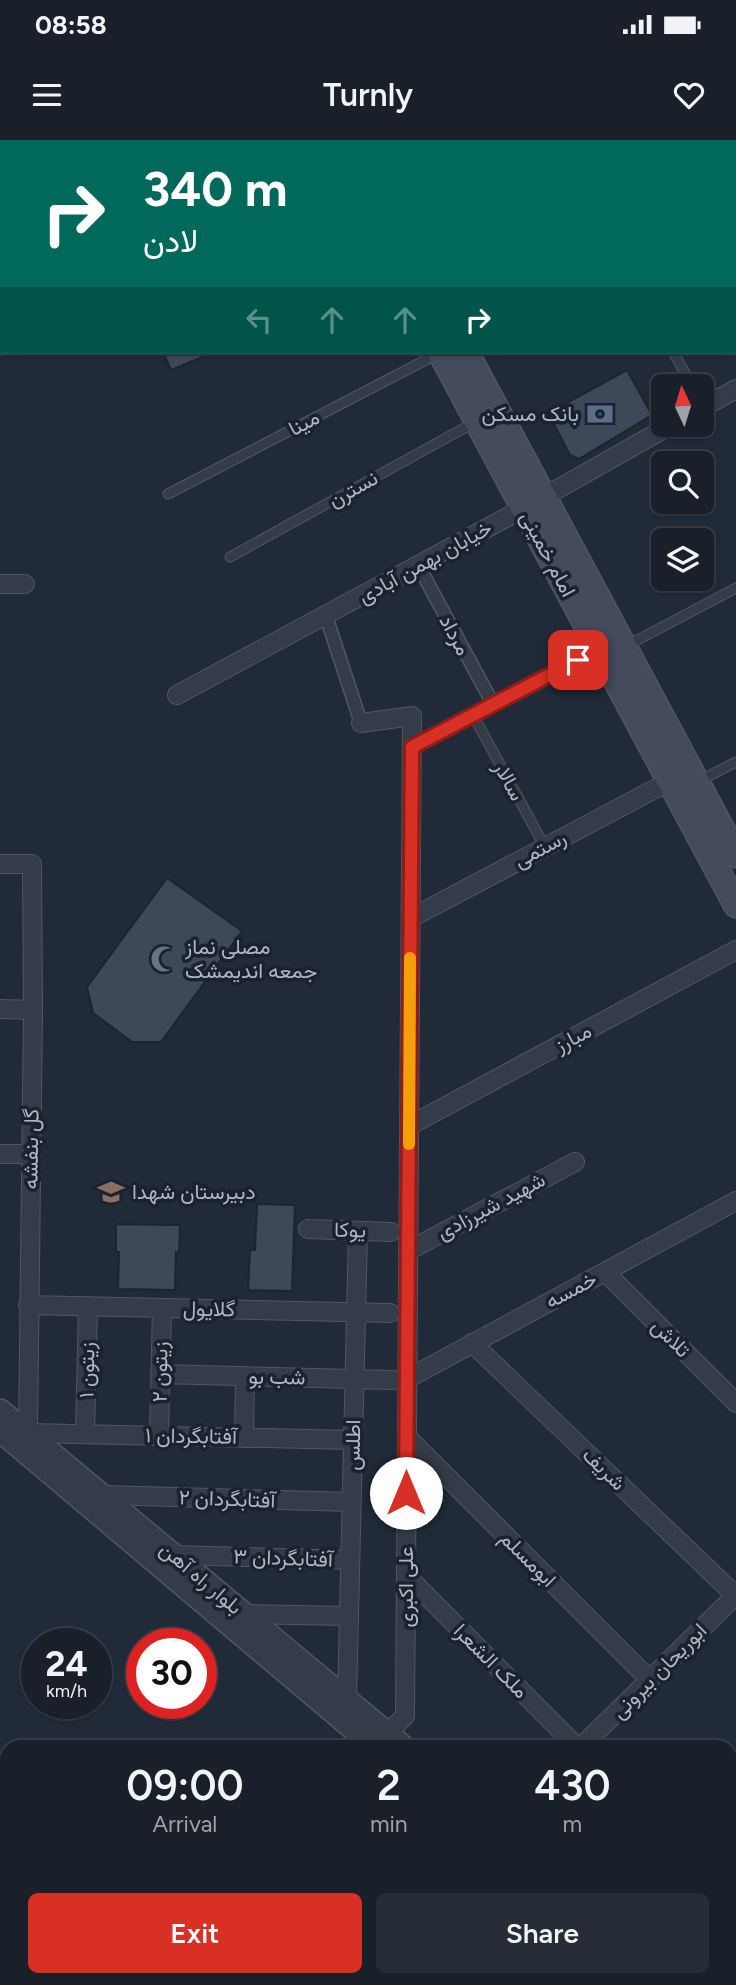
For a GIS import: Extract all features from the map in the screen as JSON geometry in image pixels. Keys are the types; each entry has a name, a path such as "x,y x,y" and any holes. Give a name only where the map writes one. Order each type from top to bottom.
{"main road":[{"name":"امام خمینی","path":"441,354 477,421 534,502 624,647 736,855"},
{"name":"امام خمینی","path":"467,354 599,648 736,905"}],"street":[{"path":"714,400 736,389"},
{"name":"خیابان بهمن آبادی","path":"177,695 651,436"},
{"name":"مرداد","path":"418,565 493,704"},
{"path":"0,584 25,584"},
{"name":"علی اکبری","path":"326,616 361,723 412,716 408,1251 401,1380 407,1437 405,1716 389,1740"},
{"name":"رستمی","path":"411,918 670,781"},
{"name":"گل بنفشه","path":"0,863 32,864 28,1433"},
{"name":"مبارز","path":"409,1126 736,950"},
{"path":"0,1009 33,1010"},
{"path":"0,1154 31,1154"},
{"name":"شهید شیرزادی","path":"408,1251 575,1162"},
{"name":"خمسه","path":"401,1380 736,1202"},
{"name":"یوکا","path":"308,1230 391,1231"},
{"name":"اطلس","path":"347,1701 358,1231"},
{"name":"تلاش","path":"606,1272 736,1403"},
{"name":"گلایول","path":"28,1305 390,1313"},
{"name":"زیتون ۱","path":"85,1434 88,1306"},
{"name":"زیتون ۲","path":"159,1436 162,1308"},
{"name":"شریف","path":"472,1343 736,1595"},
{"name":"شب بو","path":"160,1374 401,1380"},
{"path":"243,1438 245,1376"},
{"name":"بلوار راه آهن","path":"0,1410 347,1701 386,1740"},
{"name":"بلوار راه آهن","path":"0,1431 386,1740"},
{"name":"آفتابگردان ۱","path":"28,1433 353,1440"},
{"name":"ابومسلم","path":"407,1437 650,1680"},
{"name":"آفتابگردان ۲","path":"102,1495 352,1502"},
{"name":"آفتابگردان ۳","path":"173,1555 350,1560"},
{"name":"ملک الشعرا","path":"406,1575 570,1740"},
{"name":"ابوریحان بیرونی","path":"588,1740 736,1595"},
{"path":"243,1614 349,1616"}],"lane":[{"name":"مینا","path":"168,494 436,354"},
{"path":"674,354 686,374"},
{"name":"نسترن","path":"230,557 477,421"},
{"path":"624,647 736,588"},
{"path":"412,747 599,648"},
{"name":"سالار","path":"473,715 545,847"},
{"path":"697,782 736,762"}],"building":[{"path":"164,354 210,354 171,370"},
{"name":"بانک مسکن","path":"627,370 651,416 579,459 570,455 548,413"},
{"name":"مصلی نماز جمعه اندیمشک","path":"167,878 242,931 161,1042 132,1042 93,1013 87,987"},
{"path":"257,1204 295,1205 292,1291 248,1290 250,1250 255,1250"},
{"path":"116,1224 180,1225 175,1290 118,1289 119,1252 116,1252"}],"slow traffic":[{"path":"409,1144 410,958"}],"place":[{"name":"بانک مسکن","path":"600,414"},
{"name":"مصلی نماز جمعه اندیمشک","path":"164,959"},
{"name":"دبیرستان شهدا","path":"111,1192"}],"route":[{"path":"406,1493 412,747 578,660"}]}
